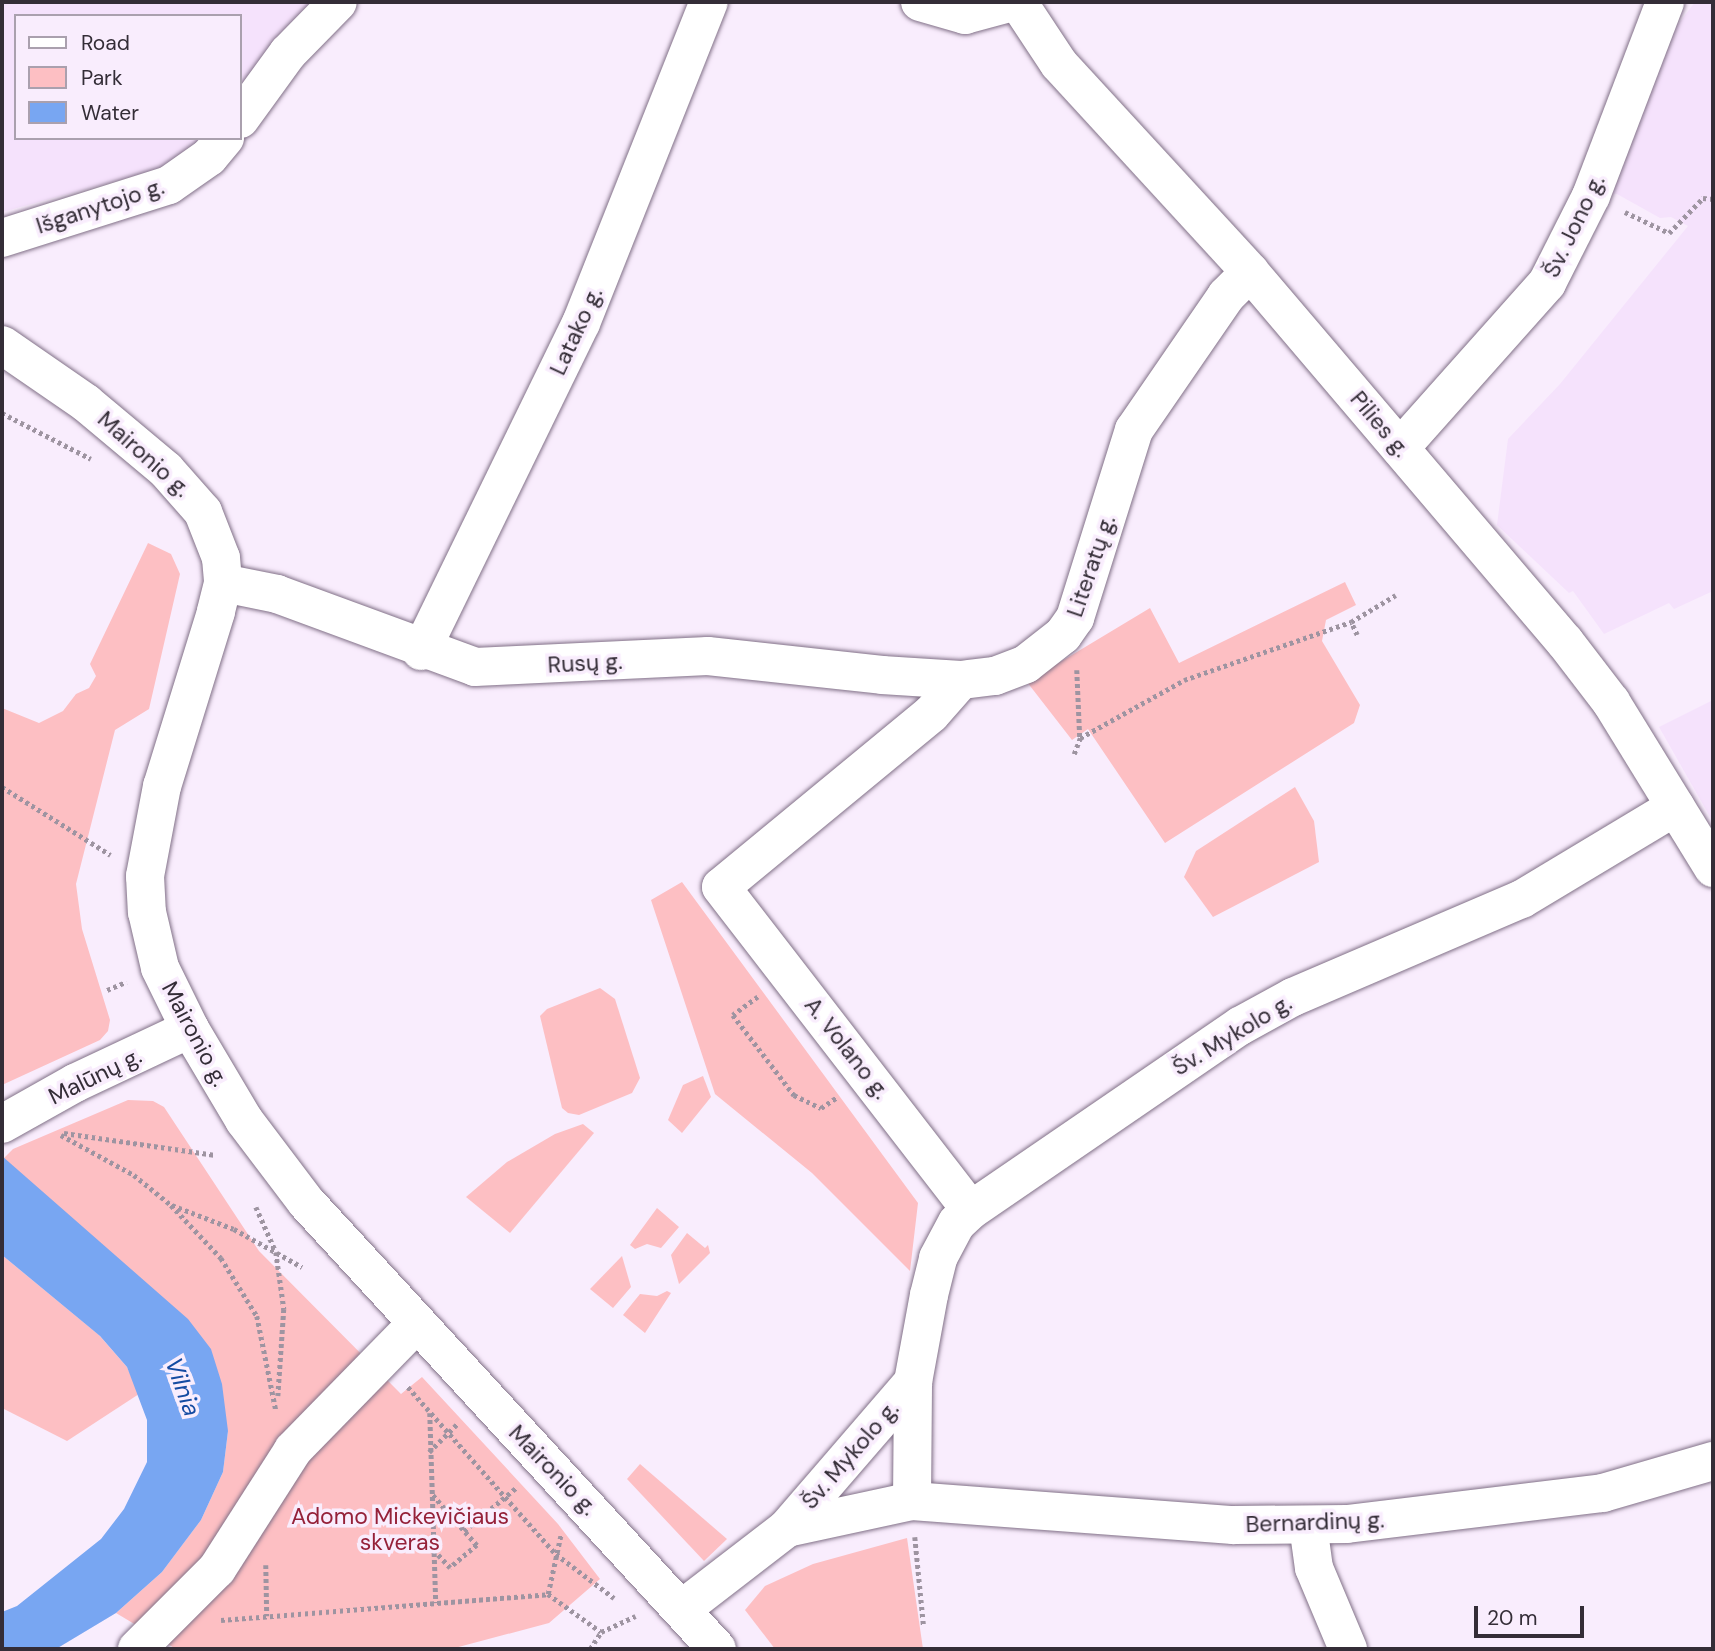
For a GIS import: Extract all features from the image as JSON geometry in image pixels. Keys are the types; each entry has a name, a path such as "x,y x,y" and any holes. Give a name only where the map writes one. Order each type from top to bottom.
{"street":[{"path":"242,115 288,53 338,2"},
{"name":"Latako g.","path":"421,650 581,323 709,2"},
{"path":"920,2 965,15 1015,2"},
{"name":"Pilies g.","path":"1015,2 1059,64 1250,272 1588,672 1713,868"},
{"name":"Šv. Jono g.","path":"1400,448 1547,283 1573,239 1665,2"},
{"name":"Išganytojo g.","path":"2,238 169,185 200,165 223,140"},
{"name":"Literatų g.","path":"961,680 995,676 1026,664 1063,635 1082,604 1134,430 1226,296 1250,272"},
{"name":"Maironio g.","path":"2,345 86,403 192,496 214,534 223,583 162,786 145,876 147,912 160,968 190,1030 272,1159 407,1334 682,1609 716,1649"},
{"name":"Rusų g.","path":"223,583 282,596 421,650 475,667 708,656 961,680"},
{"name":"A. Volano g.","path":"961,680 953,693 721,887 971,1210"},
{"name":"Šv. Mykolo g.","path":"787,1528 912,1501 913,1382 938,1258 957,1223 971,1210 1240,1026 1293,997 1522,899 1675,807"},
{"name":"Malūnų g.","path":"2,1124 75,1083 190,1030"},
{"path":"138,1649 167,1624 218,1569 293,1450 407,1334"},
{"name":"Šv. Mykolo g.","path":"682,1609 787,1528 913,1382"},
{"name":"Bernardinų g.","path":"912,1501 1233,1525 1308,1525 1554,1502 1603,1493 1713,1461"},
{"path":"1308,1525 1318,1579 1348,1649"}],"path":[{"path":"1591,196 1669,233 1703,198 1713,199"},
{"path":"1080,738 1184,680 1351,622 1395,595"},
{"path":"1351,622 1357,635"},
{"path":"1074,754 1080,738 1077,665"},
{"path":"2,787 86,839"},
{"path":"789,974 733,1016 794,1095 821,1108 868,1074"},
{"path":"215,1155 54,1131 134,1175 171,1205 221,1258 257,1316 278,1400"},
{"path":"171,1205 234,1229 302,1267"},
{"path":"256,1207 276,1252 284,1309 276,1413"},
{"path":"407,1334 403,1381 556,1554 617,1600"},
{"path":"430,1412 429,1452 436,1603"},
{"path":"429,1452 465,1415"},
{"path":"464,1531 526,1479"},
{"path":"432,1495 477,1545 450,1568 434,1551"},
{"path":"912,1501 924,1628"},
{"path":"548,1594 561,1531"},
{"path":"167,1624 548,1594 601,1632"},
{"path":"590,1649 601,1632 638,1615 628,1607"}],"shaded area":[{"path":"2,2 328,2 242,95 242,14 14,14 14,140 206,140 175,165 2,212"},
{"path":"1695,2 1713,2 1713,591 1674,609 1669,603 1604,634 1573,591 1569,593 1497,525 1508,439 1560,384 1688,226 1671,217 1660,218 1617,194 1605,193 1670,35"},
{"path":"1713,700 1713,822 1659,727"}],"green space":[{"path":"148,543 171,554 180,574 149,709 115,730 76,884 82,929 110,1020 108,1031 100,1040 2,1085 2,708 39,723 63,711 76,694 89,688 96,676 90,664"},
{"path":"1345,582 1356,605 1326,620 1322,641 1360,705 1354,723 1165,843 1088,729 1072,740 1027,682 1150,608 1179,663"},
{"path":"1295,787 1314,821 1319,862 1213,917 1184,877 1196,851"},
{"path":"682,882 918,1203 910,1271 812,1173 715,1094 651,900"},
{"path":"600,988 615,999 640,1078 632,1093 579,1115 568,1113 562,1108 540,1016 547,1009"},
{"path":"703,1076 711,1097 682,1133 668,1120 683,1085"},
{"name":"Adomo Mickevičiaus skveras","path":"128,1100 153,1101 164,1107 259,1251 401,1394 422,1377 558,1524 600,1579 549,1623 451,1649 176,1649 116,1613 162,1572 201,1520 223,1472 228,1431 4,1158 13,1149"},
{"path":"583,1124 594,1133 510,1233 466,1197 507,1162 555,1134"},
{"path":"657,1208 679,1227 661,1248 647,1244 635,1249 630,1245"},
{"path":"687,1233 705,1248 708,1245 710,1253 679,1284 671,1255"},
{"path":"2,1255 99,1335 127,1367 139,1394 67,1441 2,1408"},
{"path":"622,1256 631,1287 613,1308 590,1289"},
{"path":"667,1291 671,1293 645,1333 623,1315 640,1294 657,1296"},
{"path":"640,1464 727,1539 704,1561 627,1479"},
{"path":"907,1538 923,1649 775,1649 745,1610 765,1586 813,1564"}],"water":[{"name":"Vilnia","path":"2,1156 188,1319 211,1349 222,1384 228,1431 223,1472 201,1520 162,1572 116,1613 56,1649 2,1649 2,1612 17,1606 101,1539 124,1509 147,1462 147,1420 127,1367 100,1336 2,1255"}]}
